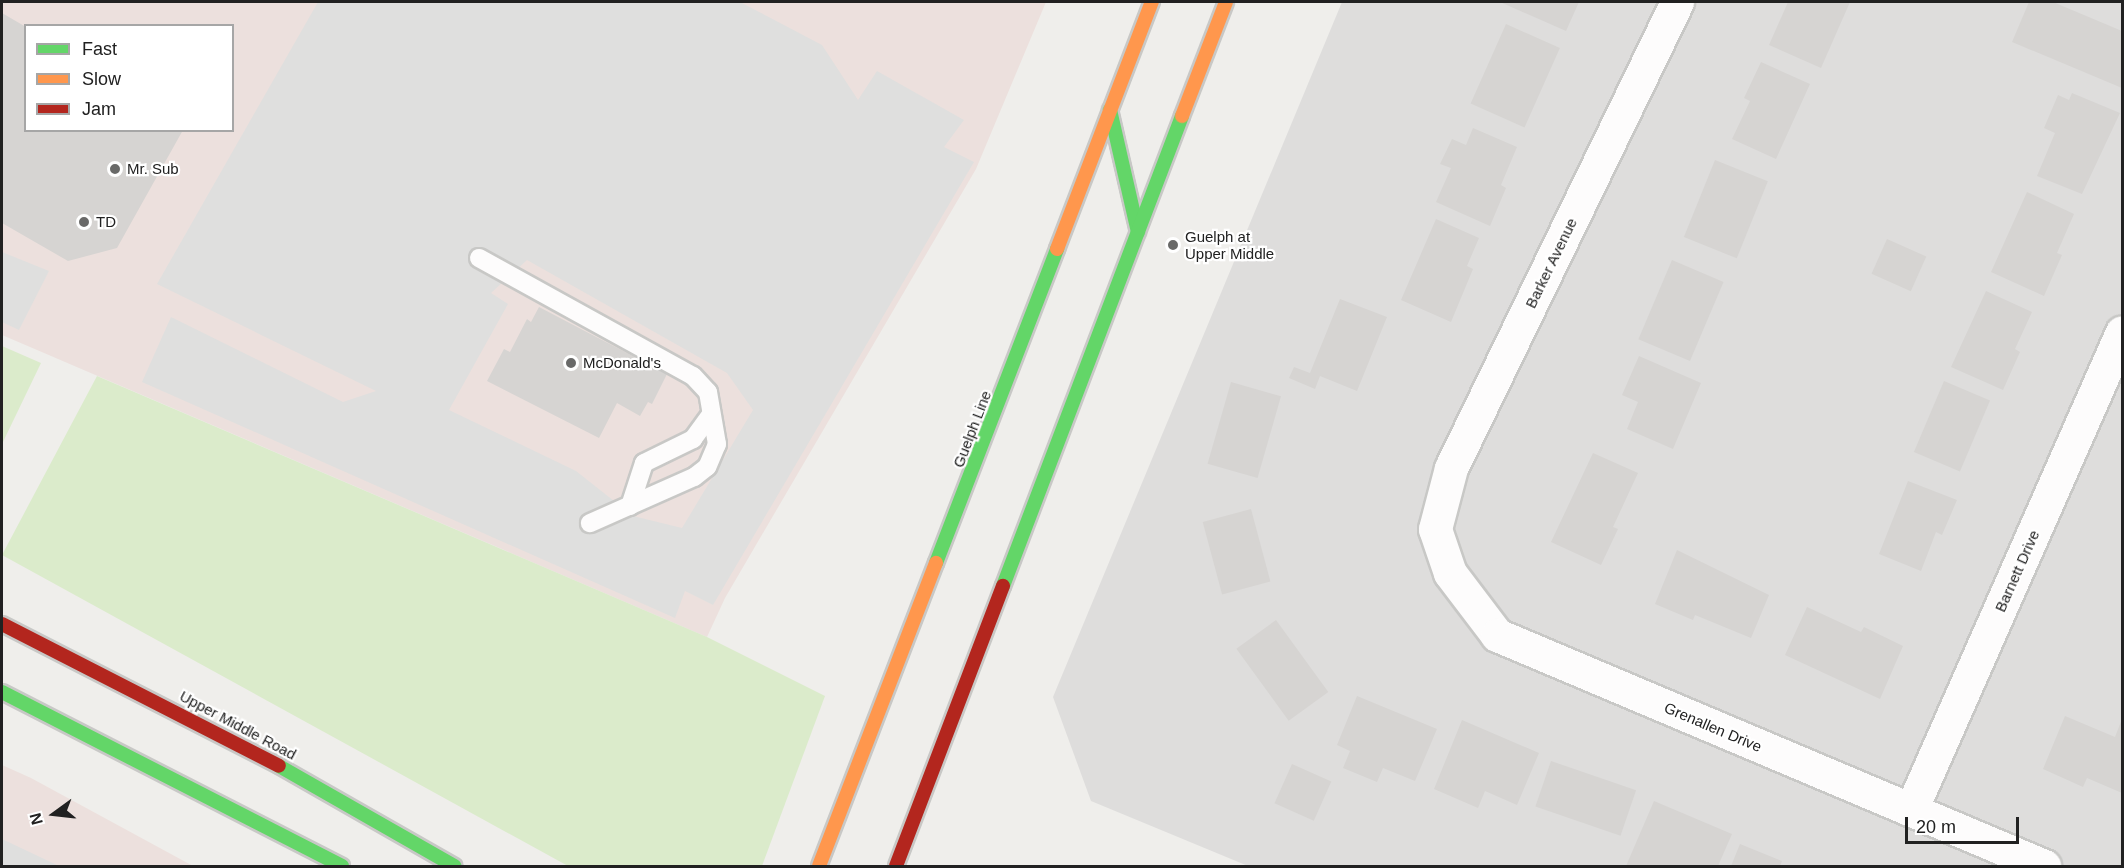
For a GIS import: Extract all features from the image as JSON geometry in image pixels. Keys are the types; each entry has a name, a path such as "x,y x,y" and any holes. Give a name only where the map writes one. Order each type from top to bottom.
{"main road":[{"name":"Guelph Line","path":"819,867 965,494 1152,2"},
{"path":"896,867 1226,2"},
{"path":"1110,110 1138,232"},
{"name":"Upper Middle Road","path":"2,624 86,664 313,783 454,867"},
{"path":"2,692 342,867"}],"street":[{"name":"Barker Avenue","path":"1435,529 1451,468 1677,2"},
{"name":"Barnett Drive","path":"1911,810 2122,332"},
{"name":"Grenallen Drive","path":"1435,529 1450,573 1497,635 2044,867"}],"lane":[{"path":"479,258 693,376 708,392 717,444 707,467 694,477 590,523"},
{"path":"630,506 644,463 693,439 711,414"}],"shaded area":[{"path":"2,2 1046,2 976,169 725,598 707,637 2,335"},
{"path":"318,2 740,2 822,45 858,100 877,71 964,120 944,147 974,162 713,605 685,591 675,618 142,382 171,317 343,402 376,391 157,284","holes":["527,260 727,373 753,410 682,528 633,516 576,471 449,410 508,304 491,293"]},
{"path":"1342,2 2122,2 2122,866 1248,866 1091,801 1053,697"},
{"path":"2,252 49,271 19,330 2,322"},
{"path":"2,765 31,778 193,866 2,866"},
{"path":"2,839 59,866 2,866"}],"green space":[{"path":"2,346 41,363 2,444"},
{"path":"97,376 707,637 825,696 762,866 568,866 2,555"}],"building":[{"path":"1500,2 1579,2 1566,31"},
{"path":"1788,2 1850,2 1821,68 1769,45"},
{"path":"2029,2 2053,2 2122,31 2122,88 2012,42"},
{"path":"2,13 24,26 24,132 182,132 117,248 68,261 2,223"},
{"path":"1506,24 1560,48 1525,127 1471,103"},
{"path":"1761,62 1810,84 1776,159 1732,139 1750,101 1744,98"},
{"path":"2072,93 2120,113 2082,194 2037,176 2055,133 2044,128 2058,95 2069,100"},
{"path":"1473,128 1517,147 1501,185 1506,188 1490,226 1436,202 1451,168 1440,164 1452,139 1466,145"},
{"path":"1715,160 1768,181 1737,258 1684,237"},
{"path":"2027,192 2074,214 2057,253 2062,255 2044,296 1991,272"},
{"path":"1436,219 1479,238 1467,266 1473,269 1451,322 1401,300"},
{"path":"1887,239 1926,256 1911,291 1872,274"},
{"path":"1672,260 1724,282 1690,361 1638,339"},
{"path":"1986,291 2032,312 2015,349 2020,352 2003,390 1951,367"},
{"path":"1340,299 1387,317 1357,391 1320,376 1315,389 1289,378 1294,367 1310,373"},
{"name":"McDonald's","path":"539,307 667,374 652,404 648,402 640,416 617,403 599,438 487,381 504,349 510,352 527,319 531,322"},
{"path":"1639,356 1701,383 1673,449 1627,429 1638,402 1622,395"},
{"path":"1944,381 1990,401 1960,471 1914,452"},
{"path":"1231,382 1281,396 1258,478 1208,464"},
{"path":"1593,453 1638,473 1613,527 1618,529 1601,565 1551,542"},
{"path":"1908,481 1957,500 1942,535 1936,532 1921,571 1879,554"},
{"path":"1251,509 1270,581 1222,594 1203,522"},
{"path":"1677,550 1769,595 1751,638 1695,615 1693,620 1655,604"},
{"path":"1807,607 1861,632 1864,627 1903,646 1880,699 1785,655"},
{"path":"1276,620 1328,692 1289,721 1236,649"},
{"path":"1357,696 1437,729 1415,781 1383,768 1377,782 1343,768 1350,751 1337,745"},
{"path":"2065,716 2115,737 2122,719 2122,793 2087,778 2083,787 2043,769"},
{"path":"1462,720 1539,753 1517,805 1485,791 1478,808 1434,789"},
{"path":"1551,761 1636,790 1620,836 1535,806"},
{"path":"1292,764 1331,781 1314,821 1275,803"},
{"path":"1654,801 1732,834 1718,866 1626,866"},
{"path":"1740,844 1782,861 1780,866 1731,866"}],"traffic: fast":[{"path":"1110,110 1138,232"},
{"path":"1003,586 1182,116"},
{"path":"936,563 1057,249"},
{"path":"2,692 342,866"},
{"path":"279,766 454,866"}],"traffic: slow":[{"path":"1057,249 1152,2"},
{"path":"1182,116 1226,2"},
{"path":"819,866 936,563"}],"traffic: jam":[{"path":"896,866 1003,586"},
{"path":"2,624 279,766"}],"place":[{"name":"Mr. Sub","path":"115,169"},
{"name":"TD","path":"84,222"},
{"name":"Guelph at Upper Middle","path":"1173,245"},
{"name":"McDonald's","path":"571,363"}]}
